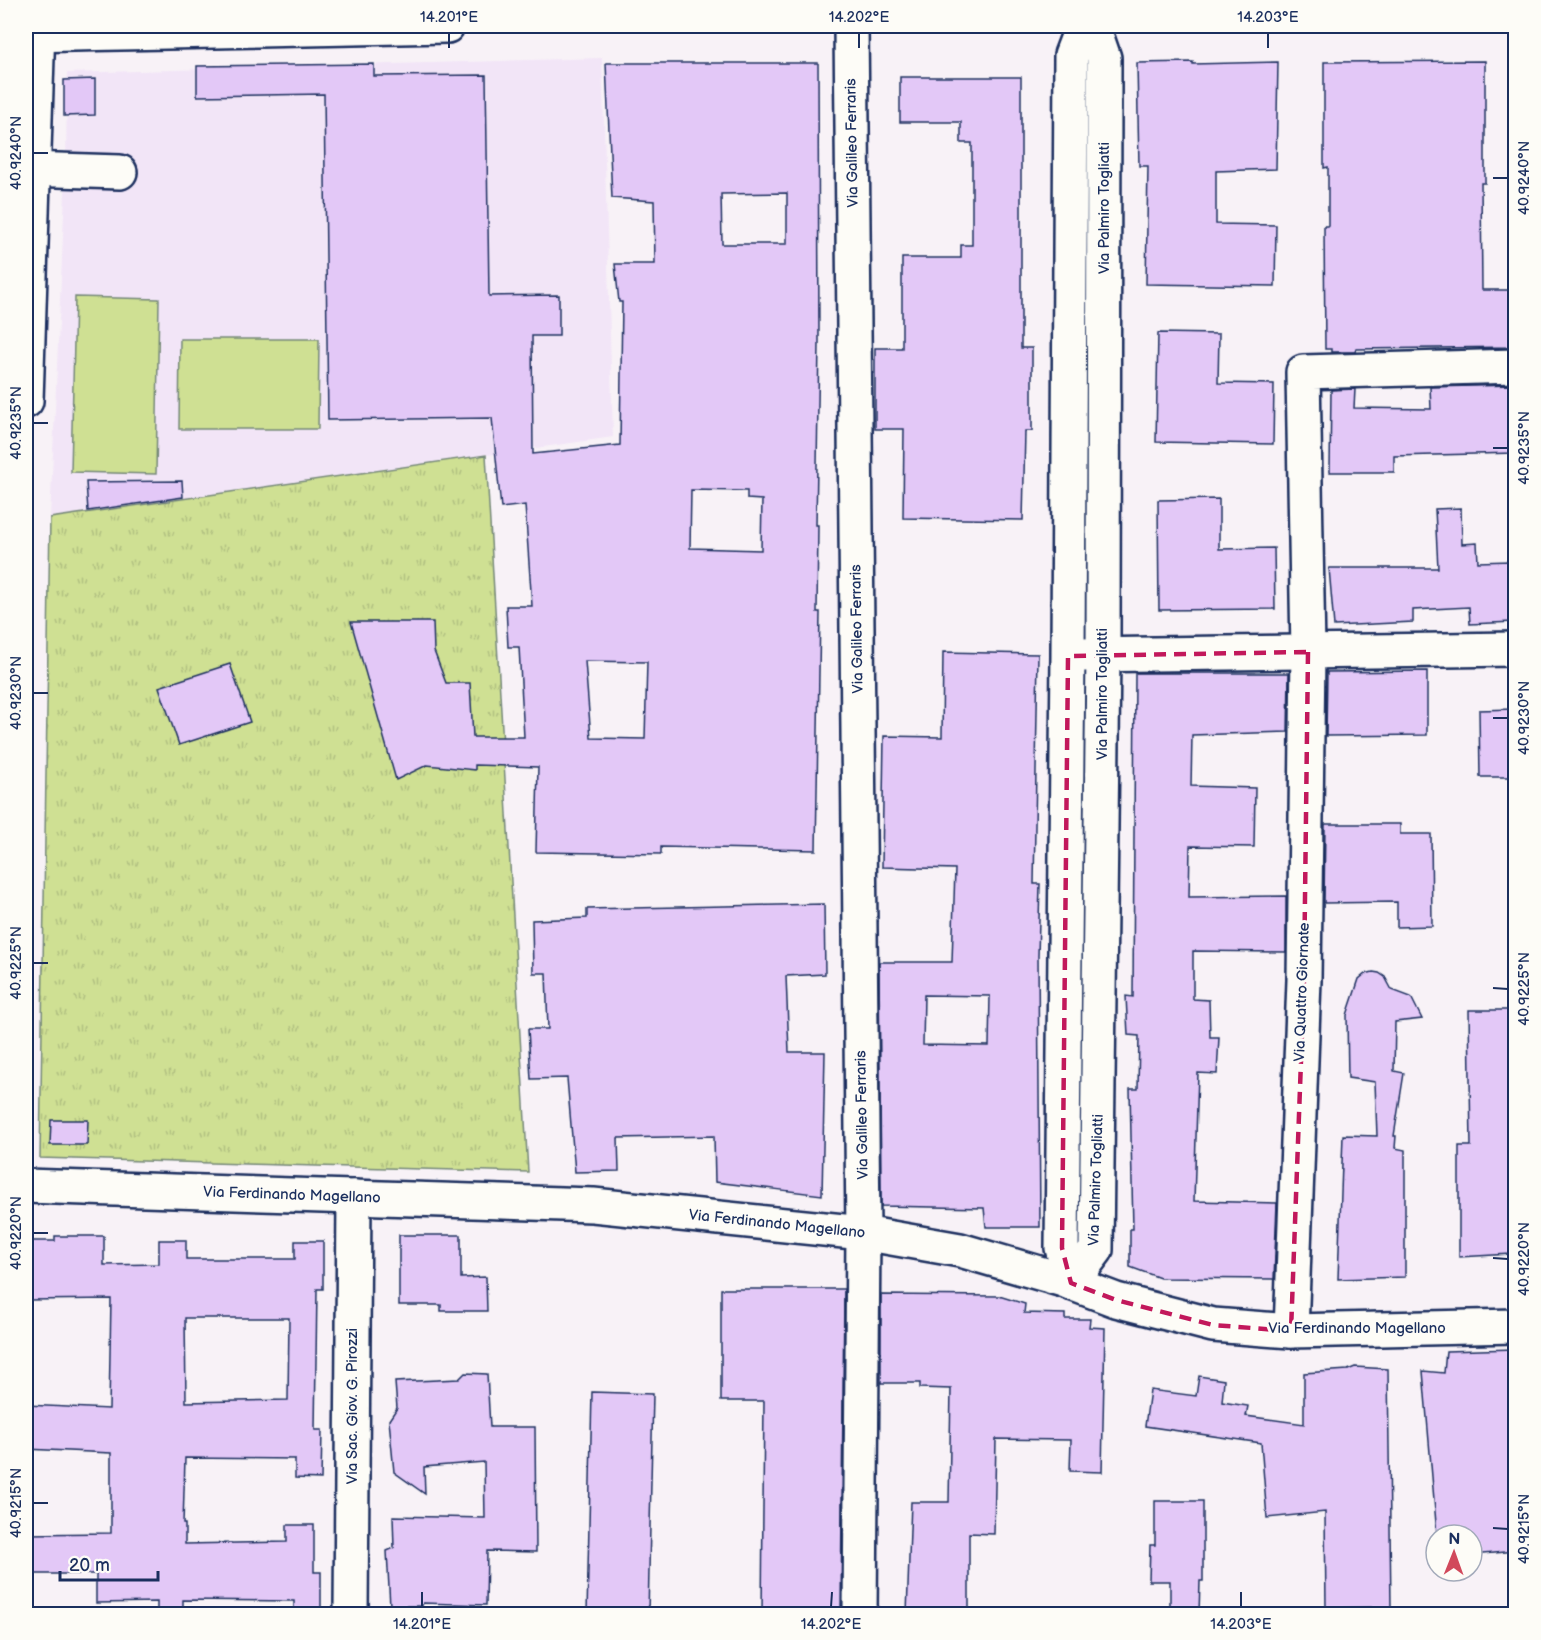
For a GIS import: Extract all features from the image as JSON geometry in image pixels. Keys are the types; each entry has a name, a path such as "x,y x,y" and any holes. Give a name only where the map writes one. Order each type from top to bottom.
{"street":[{"path":"26,401 29,169 34,32 447,26"},
{"name":"Via Galileo Ferraris","path":"850,26 863,1233 860,1614"},
{"path":"1071,1283 1062,1248 1071,55 1082,26"},
{"name":"Via Palmiro Togliatti","path":"1071,1283 1096,1250 1103,655 1104,58 1093,26"},
{"path":"29,169 120,172"},
{"name":"Via Quattro Giornate","path":"1291,1331 1304,980 1308,652 1303,372 1515,366"},
{"path":"1068,656 1515,649"},
{"name":"Via Ferdinando Magellano","path":"26,1186 593,1205 863,1233 960,1250 1071,1283 1116,1300 1213,1325 1291,1331 1515,1326"},
{"name":"Via Sac. Giov. G. Pirozzi","path":"351,1614 354,1197"}],"highlighted area":[{"path":"1308,652 1304,980 1291,1331 1213,1325 1116,1300 1071,1283 1062,1248 1068,656"}],"shaded area":[{"path":"602,58 613,437 50,518 66,170 67,73"}],"green space":[{"path":"75,297 159,299 156,474 71,472"},
{"path":"180,339 319,339 318,429 179,429"},
{"path":"486,455 528,1172 40,1158 50,518"}],"building":[{"path":"1485,61 1485,183 1481,183 1482,290 1515,290 1515,347 1356,349 1355,352 1331,352 1331,349 1325,349 1324,226 1328,226 1328,167 1324,168 1324,62"},
{"path":"1193,62 1193,64 1278,62 1276,169 1216,171 1216,224 1276,225 1275,286 1146,284 1148,166 1139,166 1137,63"},
{"path":"606,63 818,63 819,343 816,525 818,525 817,612 820,612 816,850 661,847 661,854 536,852 538,767 475,765 475,770 427,765 396,780 351,622 433,622 434,651 446,683 470,683 473,737 524,737 519,647 508,647 506,606 532,606 525,505 501,508 492,418 328,420 324,94 197,96 197,66 374,64 374,76 486,75 489,296 559,295 559,336 532,336 533,454 620,445 622,302 619,302 615,264 655,264 654,201 612,198","holes":["787,193 787,244 722,244 721,194","691,490 747,491 747,499 762,500 761,550 690,548","585,661 647,662 645,739 591,738"]},
{"path":"900,77 1021,77 1021,348 1032,348 1032,431 1025,431 1023,520 903,518 904,429 875,429 875,348 902,348 902,258 961,258 961,245 972,245 972,143 961,143 961,122 900,122"},
{"path":"95,79 95,115 64,116 64,80"},
{"path":"1158,333 1219,334 1218,383 1274,384 1273,444 1156,442"},
{"path":"1515,385 1515,453 1394,456 1394,472 1330,472 1331,390 1355,389 1354,408 1431,409 1430,387"},
{"path":"182,481 183,497 88,511 86,482"},
{"path":"1219,499 1219,549 1274,548 1275,609 1159,610 1158,500"},
{"path":"1461,508 1462,544 1477,543 1478,562 1510,561 1513,622 1470,624 1469,607 1413,610 1413,622 1334,626 1329,568 1438,568 1435,509"},
{"path":"943,652 1038,654 1034,884 1040,884 1038,956 1040,1227 986,1227 984,1208 881,1206 879,962 952,962 955,869 882,867 884,736 942,737","holes":["924,995 990,996 989,1046 923,1045"]},
{"path":"230,664 250,722 179,745 159,687"},
{"path":"1427,671 1427,735 1326,736 1327,672"},
{"path":"1135,673 1289,673 1288,732 1192,735 1191,786 1255,788 1254,847 1190,846 1189,897 1286,896 1286,952 1193,951 1193,999 1209,1000 1210,1037 1219,1037 1217,1074 1198,1073 1194,1201 1277,1203 1274,1279 1160,1278 1130,1267 1130,1229 1133,1229 1130,1089 1138,1089 1139,1036 1128,1035 1126,996 1133,997"},
{"path":"1515,709 1515,777 1480,777 1479,710"},
{"path":"1325,824 1400,824 1400,834 1431,834 1432,926 1397,927 1397,902 1324,903"},
{"path":"824,904 825,974 786,976 789,1052 825,1052 822,1195 715,1182 714,1136 618,1138 619,1171 575,1172 567,1078 531,1079 528,1029 548,1029 546,973 533,973 532,920 587,918 587,909"},
{"path":"1373,972 1385,977 1392,990 1411,997 1422,1019 1395,1022 1394,1071 1404,1073 1394,1136 1396,1136 1395,1148 1405,1150 1405,1277 1338,1279 1343,1135 1377,1136 1375,1082 1348,1078 1347,1015 1359,979"},
{"path":"1469,1010 1515,1010 1515,1132 1512,1132 1511,1254 1459,1257 1459,1146 1471,1146"},
{"path":"51,1120 88,1120 87,1145 50,1145"},
{"path":"399,1235 461,1235 461,1278 486,1277 487,1311 441,1311 441,1305 399,1305"},
{"path":"55,1236 104,1236 104,1265 159,1264 159,1240 186,1240 186,1259 295,1259 295,1241 323,1241 323,1289 317,1289 315,1430 322,1430 321,1479 295,1478 295,1459 185,1458 183,1524 185,1524 185,1544 287,1542 287,1525 314,1525 314,1572 321,1572 321,1614 294,1614 294,1601 183,1600 183,1614 157,1614 157,1602 96,1603 96,1574 26,1574 26,1534 111,1533 111,1453 26,1449 26,1405 109,1409 111,1299 27,1300 26,1241 55,1241","holes":["185,1318 289,1318 288,1400 186,1402"]},
{"path":"721,1289 844,1289 841,1614 762,1614 764,1401 721,1401"},
{"path":"881,1295 999,1296 1025,1304 1024,1313 1065,1314 1065,1319 1090,1319 1089,1327 1105,1328 1102,1472 1070,1471 1071,1440 996,1439 994,1534 969,1533 969,1614 907,1614 911,1502 949,1502 951,1389 920,1388 920,1383 881,1383"},
{"path":"1515,1349 1515,1551 1484,1554 1484,1523 1436,1523 1423,1371 1444,1373 1446,1351"},
{"path":"1355,1367 1388,1369 1391,1607 1326,1608 1325,1512 1267,1518 1261,1443 1145,1426 1150,1390 1196,1396 1199,1376 1224,1380 1222,1402 1248,1406 1246,1416 1304,1424 1304,1373 1348,1370"},
{"path":"465,1373 487,1374 490,1427 535,1427 536,1552 487,1551 486,1605 423,1603 422,1606 390,1606 387,1551 394,1548 393,1516 485,1518 484,1462 424,1467 425,1494 394,1472 389,1420 397,1408 395,1382 459,1379"},
{"path":"592,1392 653,1394 648,1614 587,1614"},
{"path":"1155,1501 1203,1501 1203,1581 1200,1581 1199,1614 1170,1614 1170,1581 1149,1581 1150,1545 1155,1545"}]}
